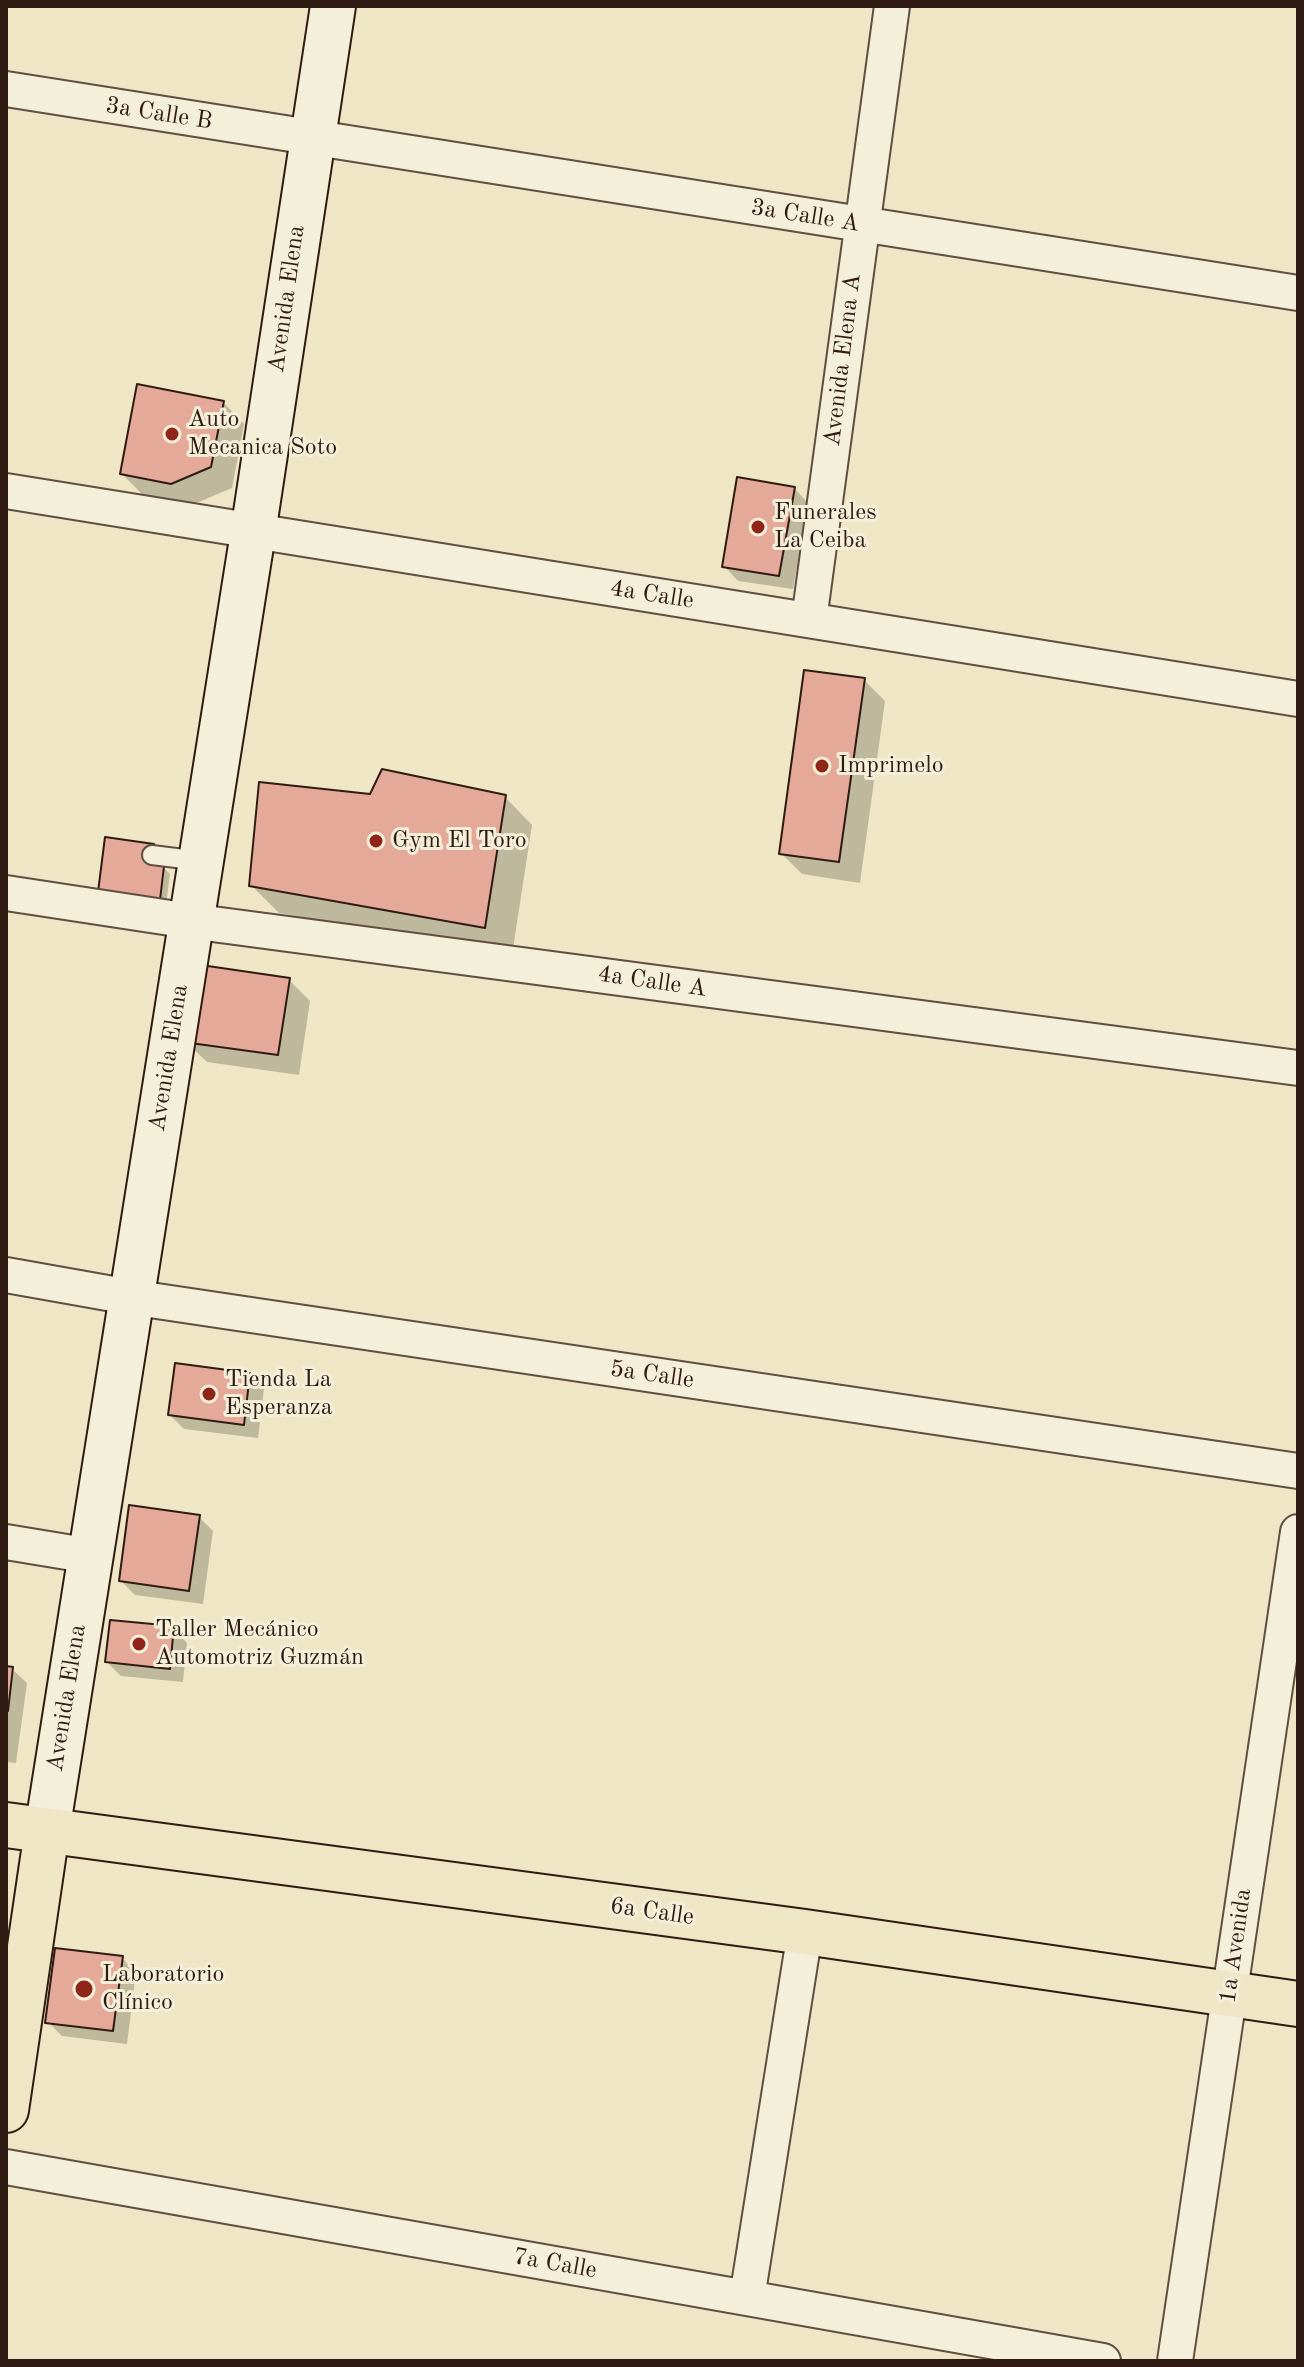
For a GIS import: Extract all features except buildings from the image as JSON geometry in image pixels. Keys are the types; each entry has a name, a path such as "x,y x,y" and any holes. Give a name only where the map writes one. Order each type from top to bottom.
{"main road":[{"name":"Avenida Elena","path":"6,2110 26,1828 91,1556 333,6"},
{"name":"6a Calle","path":"26,1828 805,1932 1298,2004"}],"street":[{"name":"Avenida Elena A","path":"809,620 892,6"},
{"name":"3a Calle B","path":"6,89 311,139"},
{"name":"3a Calle A","path":"311,139 1298,293"},
{"name":"4a Calle","path":"6,491 1298,699"},
{"name":"4a Calle A","path":"6,893 109,901 190,921 1298,1068"},
{"name":"5a Calle","path":"6,1275 130,1297 1298,1471"},
{"name":"1a Avenida","path":"1175,2361 1298,1532"},
{"path":"6,1542 91,1556"},
{"path":"747,2298 805,1932"},
{"name":"7a Calle","path":"6,2167 1103,2361"}],"lane":[{"path":"152,855 200,861"}],"place":[{"name":"Auto Mecanica Soto","path":"172,434"},
{"name":"Funerales La Ceiba","path":"758,527"},
{"name":"Imprimelo","path":"822,766"},
{"name":"Gym El Toro","path":"376,841"},
{"name":"Tienda La Esperanza","path":"209,1394"},
{"name":"Taller Mecánico Automotriz Guzmán","path":"139,1644"},
{"name":"Laboratorio Clínico","path":"84,1989"}]}
